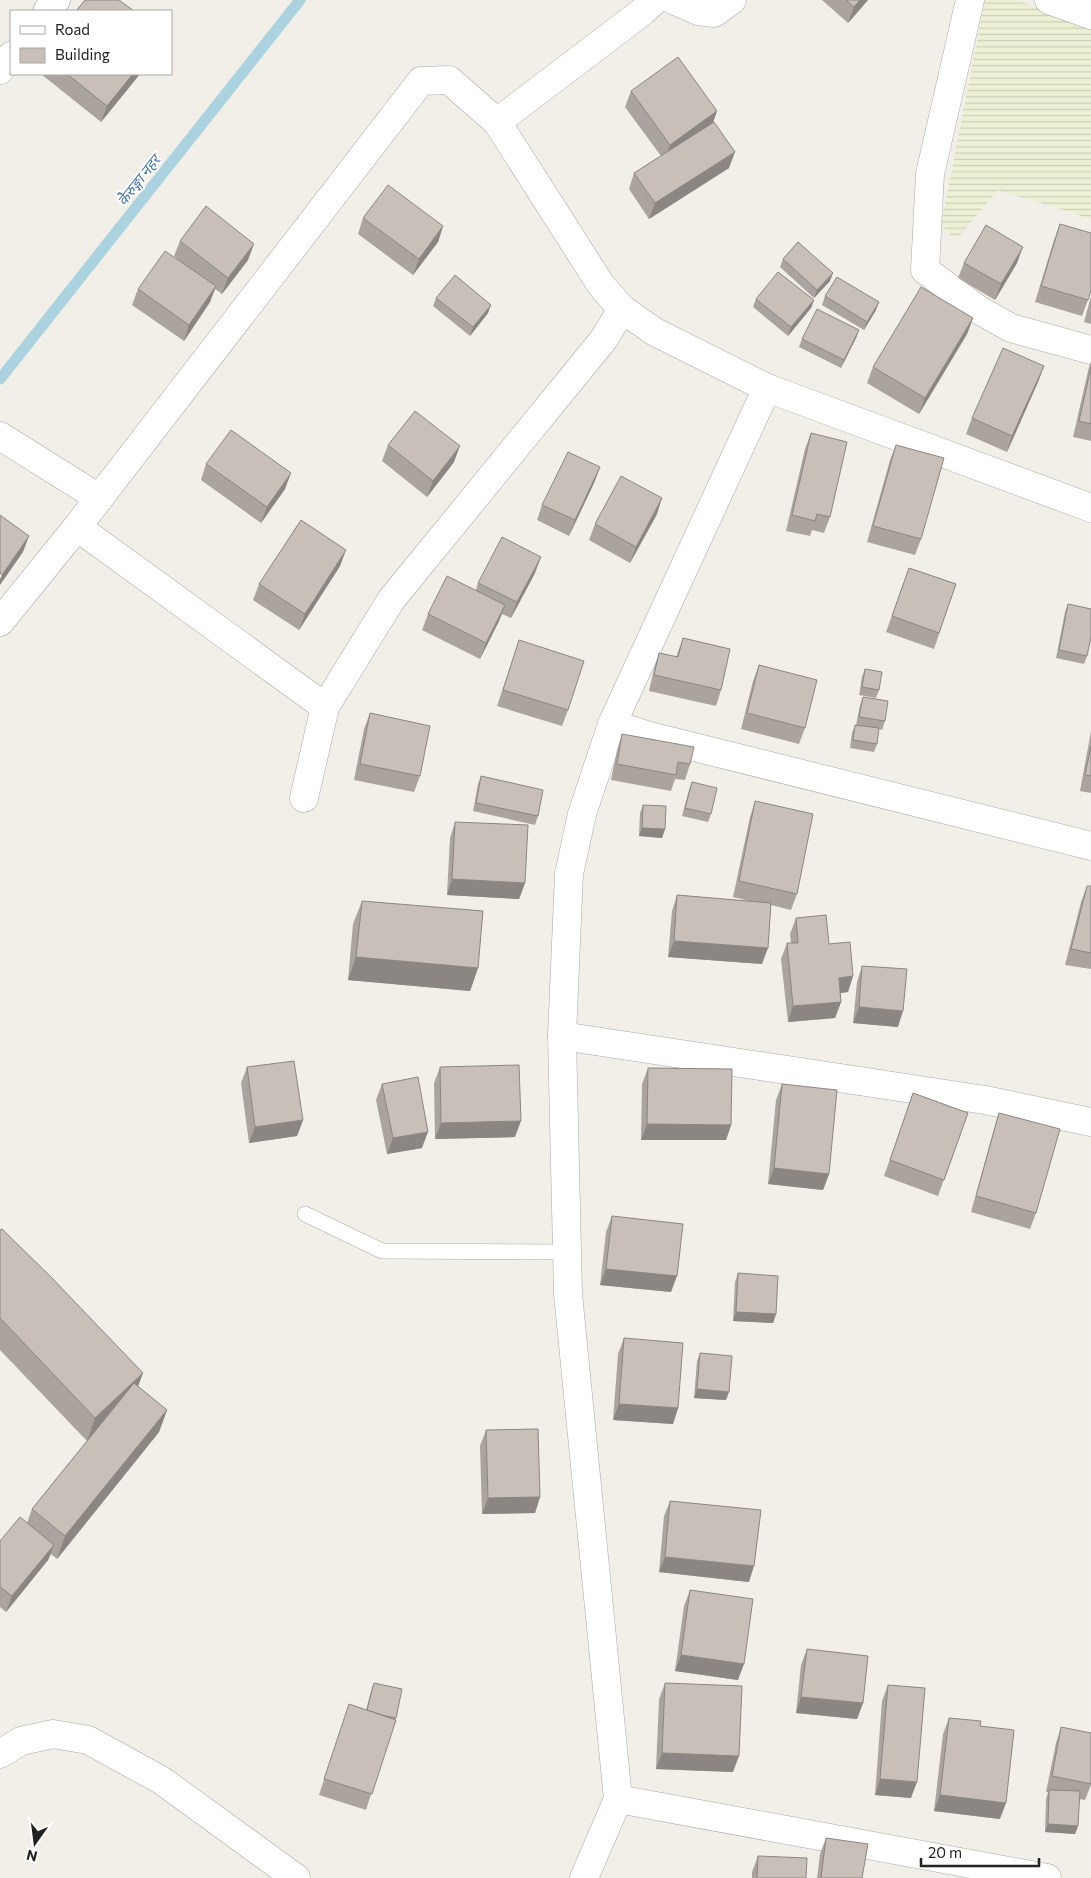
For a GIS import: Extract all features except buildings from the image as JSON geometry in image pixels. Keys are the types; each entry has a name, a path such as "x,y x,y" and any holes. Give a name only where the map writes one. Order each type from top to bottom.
{"street":[{"path":"48,10 56,0"},
{"path":"498,122 655,0"},
{"path":"673,0 698,11 714,13 732,0"},
{"path":"970,0 930,174 925,270 979,310 1011,328 1091,350"},
{"path":"1049,0 1091,15"},
{"path":"0,70 10,57"},
{"path":"0,622 77,528 421,81 449,80 498,122 601,285 622,309 655,332 767,388 1091,508"},
{"path":"304,798 325,707 391,600 604,339 622,309"},
{"path":"584,1878 618,1799 569,1304 562,1036 569,874 582,814 612,724 767,388"},
{"path":"0,436 99,498"},
{"path":"77,528 325,707"},
{"path":"612,724 650,736 1091,846"},
{"path":"562,1036 985,1100 1091,1122"},
{"path":"0,1754 21,1740 52,1734 88,1740 161,1780 296,1878"},
{"path":"618,1799 1047,1878"}],"lane":[{"path":"305,1214 382,1250 568,1252"}],"green space":[{"path":"985,0 1017,0 1091,26 1091,219 998,190 956,240 941,225"}],"waterway":[{"name":"केेरुङ्गा नहर","path":"0,379 300,0"}]}
